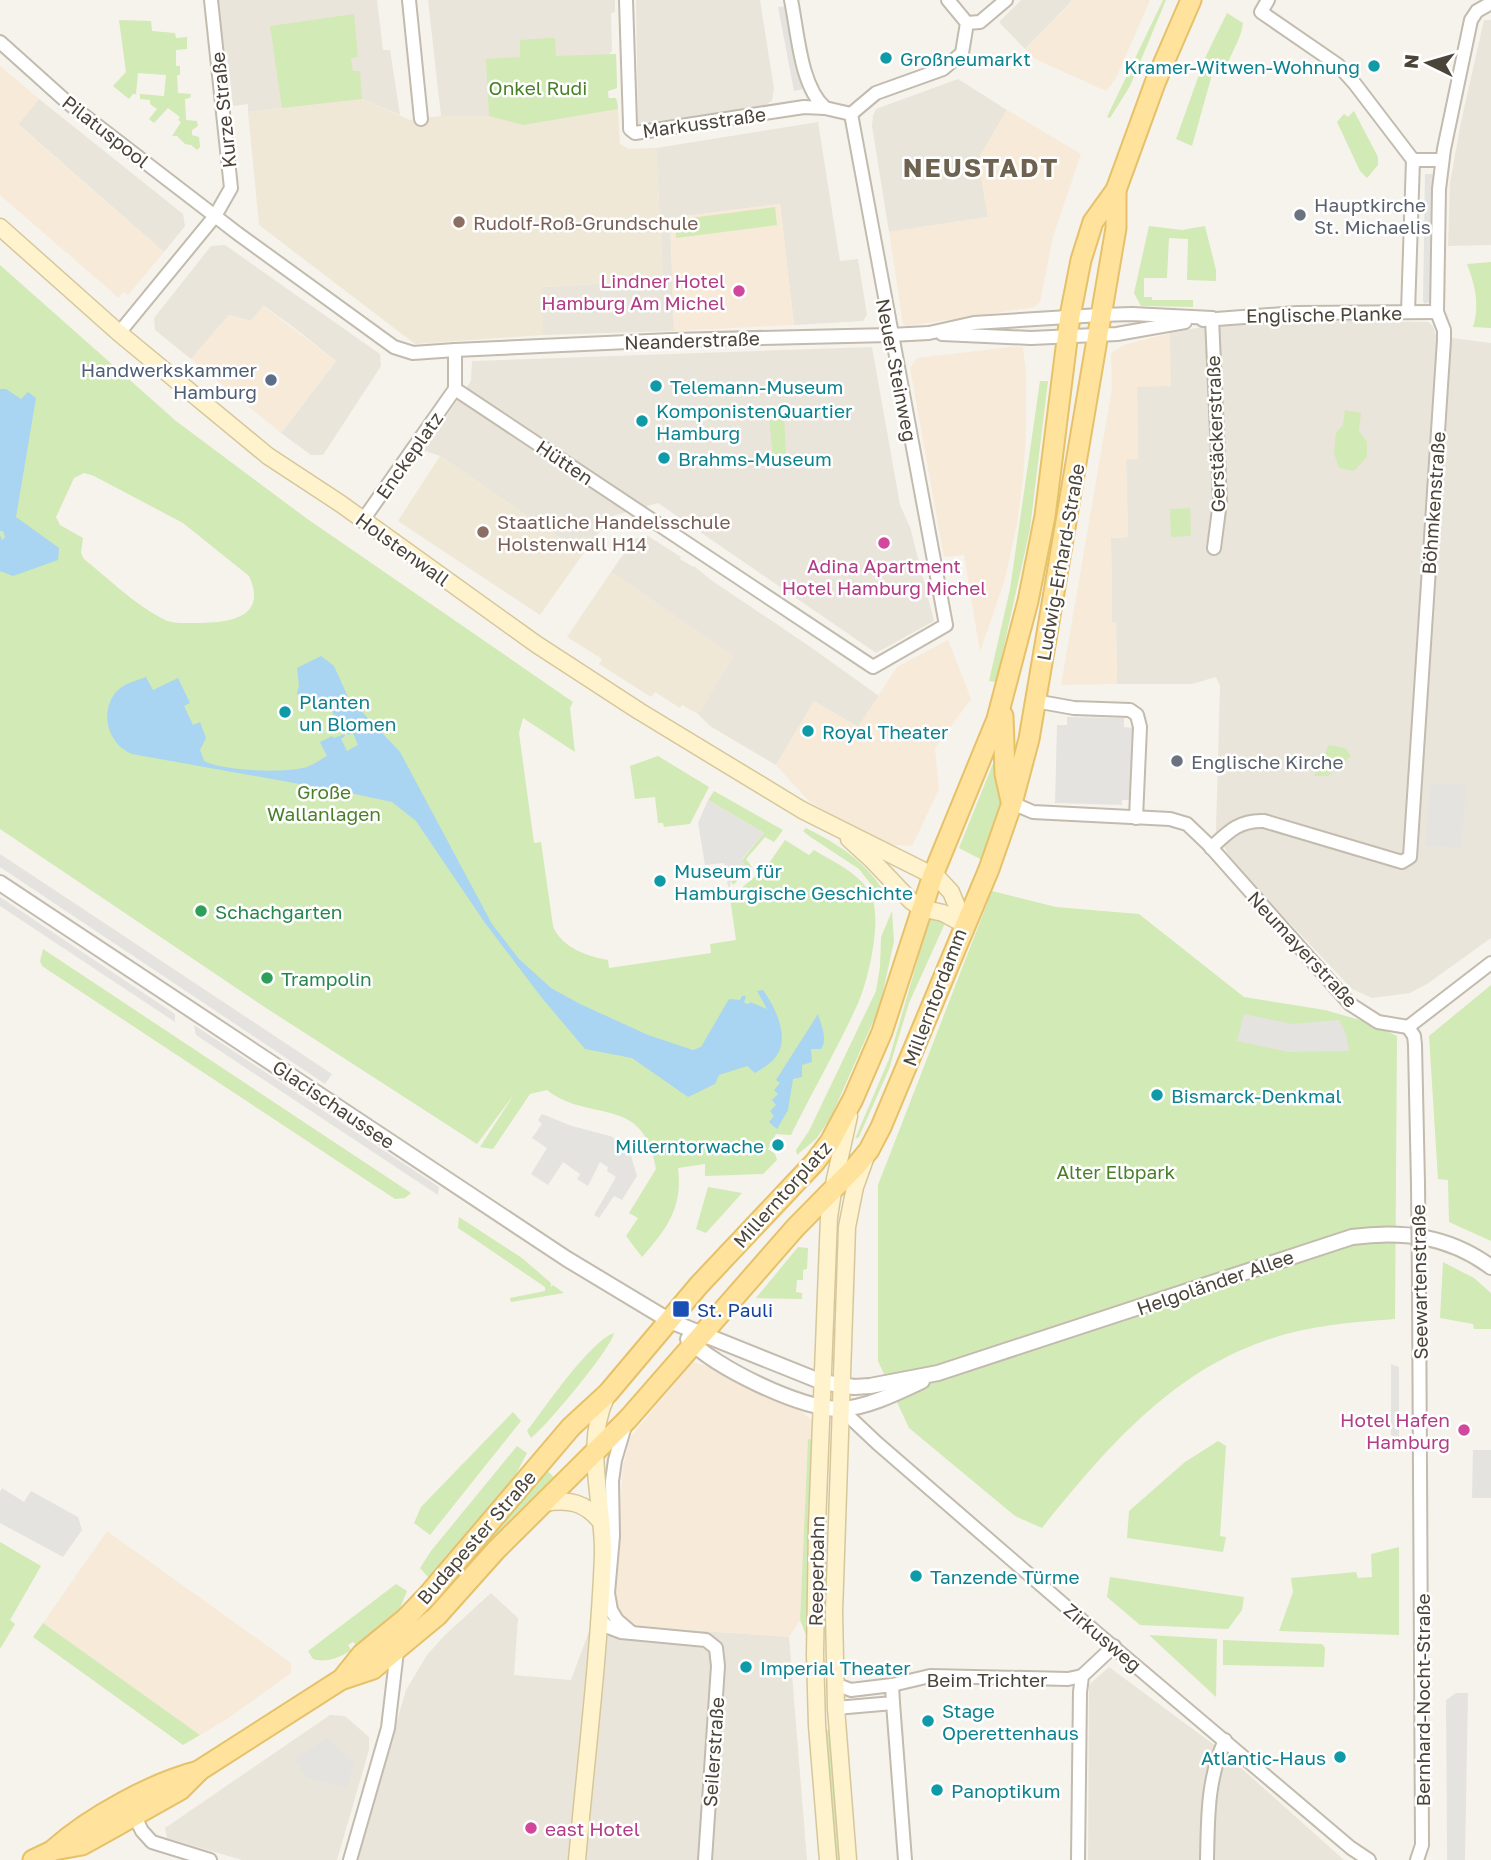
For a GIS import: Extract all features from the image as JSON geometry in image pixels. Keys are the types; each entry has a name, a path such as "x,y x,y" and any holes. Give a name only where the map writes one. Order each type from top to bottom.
{"main road":[{"name":"Ludwig-Erhard-Straße","path":"933,875 981,762 1005,691 1028,601 1045,516 1067,336 1081,260 1093,222 1116,190 1155,83 1191,0"},
{"name":"Ludwig-Erhard-Straße","path":"965,925 989,869 1012,803 1029,739 1116,228 1116,190"},
{"name":"Holstenwall","path":"0,228 119,332 268,456 363,520 536,644 727,766 836,828 933,875"},
{"path":"1005,691 1003,754 1012,803"},
{"name":"Holstenwall","path":"836,828 871,859 904,895 921,908 943,913 965,925"},
{"name":"Millerntordamm","path":"853,1099 891,1007 933,875 951,892 965,925 893,1100 869,1150"},
{"name":"Millerntorplatz","path":"670,1321 699,1285 816,1162 853,1099"},
{"name":"Millerntorplatz","path":"822,1407 829,1217 853,1099"},
{"path":"841,1409 847,1227 855,1187 869,1150"},
{"name":"Millerntorplatz","path":"697,1339 795,1227 869,1150"},
{"name":"Budapester Straße","path":"342,1679 362,1654 406,1618 428,1595 571,1427 608,1393 670,1321"},
{"name":"Budapester Straße","path":"33,1860 54,1850 75,1830 180,1790 200,1770 342,1679 373,1669 397,1651 437,1616 496,1550 628,1419 697,1339"},
{"name":"Budapester Straße","path":"595,1453 596,1425 608,1393"},
{"name":"Reeperbahn","path":"822,1407 815,1674 828,1860"},
{"name":"Reeperbahn","path":"841,1409 834,1612 835,1684 848,1860"},
{"path":"577,1860 603,1558 595,1453"},
{"path":"544,1503 573,1501 588,1508 601,1522"}],"street":[{"name":"Kurze Straße","path":"119,332 215,216 231,188 211,0"},
{"path":"408,0 421,119"},
{"name":"Markusstraße","path":"626,0 632,132 639,134 804,107 825,108"},
{"path":"791,0 808,83 817,101 825,108 850,114 876,93 943,69 962,53 967,23 948,0"},
{"path":"967,23 980,22 1006,0"},
{"path":"1268,0 1261,12 1338,65 1413,160 1408,312"},
{"name":"Böhmkenstraße","path":"1211,848 1241,823 1264,821 1402,862 1410,858 1444,340 1444,330 1437,312 1439,189 1442,160 1471,20 1477,11 1491,3"},
{"name":"Pilatuspool","path":"0,42 68,103 215,216"},
{"name":"Neuer Steinweg","path":"850,114 946,625"},
{"path":"1413,160 1442,160"},
{"path":"215,216 394,347 413,353 455,350 455,389"},
{"name":"Englische Planke","path":"1067,336 1097,335 1212,318 1297,313 1437,312"},
{"name":"Neanderstraße","path":"455,350 671,340 890,335 929,332 974,323 1100,314"},
{"name":"Englische Planke","path":"1100,314 1212,318"},
{"name":"Gerstäckerstraße","path":"1212,318 1220,502 1214,548"},
{"name":"Neanderstraße","path":"929,332 1003,338 1067,336"},
{"name":"Enckeplatz","path":"363,520 455,389"},
{"name":"Hütten","path":"455,389 873,667 946,625"},
{"path":"1035,701 1074,708 1130,710 1137,715 1140,727 1136,818"},
{"name":"Neumayerstraße","path":"1012,803 1033,812 1184,822 1211,848 1350,1004 1378,1022 1408,1027"},
{"name":"Glacischaussee","path":"0,883 567,1259 670,1321"},
{"path":"1408,1027 1491,963"},
{"name":"Seewartenstraße","path":"1408,1027 1414,1036 1415,1045 1421,1539"},
{"name":"Helgoländer Allee","path":"822,1407 841,1409 888,1396 938,1373 1352,1237 1407,1233 1442,1241 1491,1267"},
{"path":"670,1321 697,1339 720,1364 801,1402 822,1407"},
{"path":"697,1339 822,1382"},
{"name":"Helgoländer Allee","path":"822,1382 842,1386 870,1386 938,1373"},
{"name":"Zirkusweg","path":"841,1409 976,1529 1351,1848 1369,1860"},
{"path":"628,1419 619,1442 613,1472 613,1536 608,1593 611,1610 631,1633"},
{"name":"Bernhard-Nocht-Straße","path":"1417,1860 1422,1845 1421,1539"},
{"path":"598,1618 608,1627 631,1633"},
{"name":"Seilerstraße","path":"631,1633 706,1640 714,1645 717,1652 705,1860"},
{"path":"1078,1860 1080,1692 1083,1676 1114,1646"},
{"path":"350,1860 388,1728 397,1651"},
{"name":"Beim Trichter","path":"835,1684 851,1690 892,1685 930,1676 1068,1679 1083,1676"},
{"path":"892,1685 905,1860"},
{"path":"836,1708 893,1703"},
{"path":"1208,1860 1208,1797 1214,1768 1225,1740"},
{"path":"131,1809 152,1842 210,1860"}],"shaded area":[{"path":"216,0 377,0 383,50 390,50 400,115 362,99 248,112 248,104 233,106 227,52 222,51"},
{"path":"428,0 615,0 615,12 611,13 612,51 609,54 616,54 617,88 608,91 609,98 617,100 618,109 523,125 489,116 441,116"},
{"path":"636,0 760,0 774,89 772,101 761,107 638,124"},
{"path":"1021,0 1072,1 1025,49 999,22"},
{"path":"1071,0 1150,0 1116,78 1106,91 1031,57 1025,49"},
{"path":"787,6 803,89 794,91 778,7"},
{"path":"1484,20 1491,20 1491,245 1448,246 1450,183"},
{"path":"0,66 39,99 18,125 164,252 128,295 123,292 119,298 0,195"},
{"path":"958,79 1007,110 978,159 988,217 889,232 872,126 876,109"},
{"path":"39,99 183,214 185,226 164,252 18,124"},
{"name":"Rudolf-Roß-Grundschule","path":"362,99 410,120 441,116 489,116 523,125 618,109 620,144 629,149 656,148 663,280 543,287 543,335 415,344 259,225 248,112"},
{"path":"1007,110 1081,154 1053,237 1040,302 1035,307 907,326 903,324 889,232 988,217 978,159"},
{"path":"818,122 840,261 858,259 867,315 863,321 794,325 780,204 670,218 674,331 543,335 543,287 663,280 656,148"},
{"path":"1425,174 1433,174 1431,301 1425,304 1423,301"},
{"path":"780,204 794,325 674,331 670,218"},
{"path":"225,245 380,354 381,366 323,455 311,455 281,433 336,361 292,326 264,306 251,321 229,315 191,359 155,330 154,318 211,246"},
{"path":"263,306 336,361 281,433 191,359 229,315 251,321"},
{"path":"1346,321 1428,322 1433,326 1436,336 1491,343 1491,938 1427,984 1410,993 1372,998 1352,989 1232,862 1216,831 1220,686 1216,677 1192,684 1117,684 1116,623 1112,623 1111,538 1128,537 1126,459 1138,458 1137,387 1169,343 1170,333 1206,326"},
{"path":"1170,333 1171,386 1137,387 1138,459 1126,460 1128,537 1111,538 1112,622 1116,623 1117,684 1061,685 1112,388 1111,353 1124,345"},
{"path":"872,347 900,505 910,527 934,621 876,653 658,503 609,517 583,554 440,456 423,450 471,381 472,361"},
{"path":"1023,347 1026,372 1023,479 1005,579 980,652 964,555 944,557 910,368 917,358"},
{"name":"Staatliche Handelsschule Holstenwall H14","path":"440,456 583,554 540,615 398,521"},
{"path":"648,536 879,696 858,727 814,701 776,765 710,726 698,714 733,656 611,572 634,539"},
{"path":"611,572 733,656 698,714 682,705 680,708 655,692 651,697 599,664 602,659 567,637"},
{"path":"948,640 971,699 935,748 939,789 912,846 882,846 809,801 776,765 814,701 858,727 897,667"},
{"path":"1067,717 1124,718 1124,727 1133,728 1131,800 1122,800 1122,805 1055,803 1057,725 1067,725"},
{"path":"1430,783 1466,785 1462,848 1426,846"},
{"path":"708,800 764,833 742,859 746,868 731,881 729,892 724,863 705,865 698,823"},
{"path":"0,854 332,1074 325,1084 0,867"},
{"path":"0,897 175,1014 175,1022 0,906"},
{"path":"1244,1014 1292,1024 1339,1020 1346,1034 1349,1051 1289,1052 1237,1041"},
{"path":"194,1025 439,1187 438,1195 196,1035"},
{"path":"542,1114 572,1126 610,1136 620,1141 631,1156 637,1176 622,1200 614,1196 599,1218 594,1215 616,1177 607,1171 608,1167 600,1162 588,1186 577,1179 580,1174 563,1162 548,1185 531,1174 547,1148 532,1138 542,1124 538,1120"},
{"path":"692,1362 738,1379 801,1411 812,1421 814,1440 808,1440 800,1620 789,1637 611,1624 623,1467 630,1438"},
{"path":"1391,1364 1399,1367 1399,1440 1391,1435"},
{"path":"1473,1450 1491,1450 1491,1498 1472,1498"},
{"path":"2,1488 24,1502 31,1491 78,1517 82,1530 63,1557 0,1523"},
{"path":"107,1531 291,1663 291,1673 200,1735 43,1623"},
{"path":"491,1593 518,1618 514,1675 571,1680 592,1623 789,1637 807,1860 356,1860 406,1690 427,1655"},
{"path":"1109,1667 1221,1750 1344,1860 1088,1860 1089,1685"},
{"path":"1456,1693 1468,1693 1465,1860 1447,1860 1446,1700"},
{"path":"330,1715 345,1716 369,1737 369,1750 337,1860 242,1860 167,1838 165,1828"},
{"path":"326,1738 354,1762 347,1788 307,1778 295,1759"}],"green space":[{"path":"1163,0 1166,0 1130,86 1110,118 1107,117"},
{"path":"1227,13 1243,23 1242,30 1225,74 1213,71 1192,146 1176,139 1205,58"},
{"path":"354,14 358,57 351,58 353,71 360,71 362,99 282,108 270,26"},
{"path":"119,20 151,21 152,31 175,33 176,38 187,37 187,49 176,50 176,66 180,66 180,75 177,75 178,93 191,94 190,98 185,99 186,120 197,121 198,126 192,130 192,135 199,137 200,147 197,150 177,136 172,136 181,122 178,120 180,117 168,108 154,123 149,119 157,109 150,104 150,100 140,99 140,94 164,96 166,75 138,73 136,94 129,99 113,86 126,72"},
{"name":"Onkel Rudi","path":"555,38 556,56 616,54 617,88 608,91 608,98 616,98 618,109 523,125 489,116 486,59 520,57 520,40"},
{"path":"1354,111 1378,157 1378,165 1367,178 1360,171 1337,122 1344,114 1348,117"},
{"path":"775,207 777,225 676,238 675,220"},
{"path":"1149,226 1182,230 1205,226 1216,270 1216,281 1187,280 1188,239 1169,238 1167,278 1144,278 1144,297 1152,297 1152,300 1193,300 1193,307 1141,306 1134,293"},
{"path":"1491,262 1491,328 1473,327 1476,295 1467,264"},
{"name":"Planten un Blomen","path":"0,265 176,421 306,518 573,702 570,708 575,752 523,718 519,733 534,843 541,842 553,926 569,946 593,957 608,960 609,968 711,953 710,944 736,940 730,898 767,866 785,840 809,855 814,850 864,884 873,901 875,930 867,977 859,1001 791,1135 776,1134 768,1149 775,1154 777,1160 763,1174 705,1176 705,1164 678,1168 678,1194 671,1217 642,1257 626,1236 638,1218 629,1213 656,1169 650,1145 640,1129 628,1120 580,1106 547,1090 530,1094 493,1149 480,1147 515,1093 477,1144 263,1006 0,829","holes":["84,473 183,523 249,576 254,591 249,610 241,616 219,622 167,621 132,599 84,559 81,553 83,538 60,525 56,517 74,478"]},
{"path":"1040,381 1048,381 1030,529 996,682 989,681 1010,589"},
{"path":"1345,410 1361,413 1359,431 1367,442 1367,457 1354,471 1339,468 1334,453 1336,433 1343,425"},
{"path":"769,415 784,415 786,459 773,459"},
{"path":"1190,508 1191,536 1171,537 1170,509"},
{"path":"1329,745 1345,748 1351,756 1328,776 1314,776"},
{"path":"658,756 709,787 690,824 664,827 663,823 658,823 655,797 635,799 630,766"},
{"path":"994,761 999,761 1002,806 984,861 959,848"},
{"path":"714,791 783,830 774,842 765,837 746,859 752,867 733,885 731,881 742,860 764,833 708,800"},
{"path":"806,828 851,855 869,871 885,893 880,896 859,869 809,836 803,831"},
{"name":"Alter Elbpark","path":"992,891 1056,907 1139,914 1244,997 1325,1010 1367,1022 1397,1036 1395,1319 1329,1326 1280,1336 1230,1355 1198,1373 1140,1418 1089,1471 1042,1528 1015,1516 909,1428 878,1361 878,1185"},
{"path":"892,911 894,941 880,1006 831,1117 816,1139 797,1155 796,1150 809,1131 876,991 881,937"},
{"path":"930,917 946,921 909,1003 889,1069 859,1137 855,1139 889,1059"},
{"path":"43,949 411,1193 405,1198 395,1199 42,966 40,961"},
{"path":"1491,985 1491,1241 1449,1222 1448,1180 1438,1179 1429,1036"},
{"path":"708,1187 742,1193 706,1233 696,1229"},
{"path":"459,1217 522,1258 551,1283 551,1287 553,1285 564,1293 511,1302 510,1298 545,1291 545,1287 458,1228"},
{"path":"798,1247 808,1248 807,1269 803,1270 803,1280 797,1280 796,1292 802,1293 802,1299 756,1298"},
{"path":"1443,1262 1474,1278 1491,1293 1491,1329 1474,1329 1473,1324 1440,1318"},
{"path":"614,1333 602,1355 577,1388 531,1438 527,1431 568,1377 592,1349"},
{"path":"513,1412 521,1421 430,1535 414,1523 421,1507"},
{"path":"808,1439 814,1440 808,1640 800,1620"},
{"path":"1218,1441 1226,1446 1220,1536 1226,1537 1223,1552 1127,1538 1129,1511 1185,1462"},
{"path":"517,1446 527,1453 513,1480 429,1578 420,1568 431,1551"},
{"path":"544,1468 555,1478 424,1621 397,1642 527,1494"},
{"path":"0,1542 41,1566 10,1620 15,1624 0,1649"},
{"path":"1399,1547 1399,1635 1279,1631 1293,1592 1291,1578 1356,1572 1358,1578 1372,1577 1371,1554"},
{"path":"1110,1577 1244,1597 1242,1610 1228,1629 1140,1625 1107,1597"},
{"path":"396,1584 407,1591 400,1608 356,1645 353,1642 348,1645 351,1650 347,1653 327,1660 313,1659 308,1651"},
{"path":"43,1623 200,1735 183,1745 33,1637"},
{"path":"1149,1635 1217,1639 1216,1697"},
{"path":"1223,1640 1322,1644 1325,1648 1324,1667 1223,1665"},
{"path":"824,1730 831,1730 841,1860 834,1860"}],"water":[{"path":"0,389 6,389 21,399 28,392 36,398 16,517 59,548 58,560 13,576 0,571 0,535 2,540 5,537 3,531 0,531"},
{"path":"321,656 334,666 348,697 400,752 492,924 519,959 551,988 648,1035 693,1050 701,1047 729,999 740,1000 742,996 746,996 744,1003 750,1002 767,1009 757,991 763,990 780,1023 782,1033 782,1042 774,1059 755,1073 747,1066 719,1075 715,1084 688,1097 632,1058 585,1049 485,923 416,821 392,802 132,754 112,736 107,718 111,700 116,692 123,686 146,677 153,690 178,678 190,703 184,706 193,725 200,722 206,738 200,750 204,761 225,767 253,770 293,770 312,765 327,756 320,742 332,736 334,738 344,734 341,739 347,751 358,745 353,733 348,735 341,716 335,718 326,698 309,706 297,693 297,668"},
{"path":"818,1014 823,1045 821,1049 811,1049 812,1062 802,1065 802,1077 793,1079 788,1110 777,1129 769,1122 774,1116 770,1111 776,1105 772,1100 778,1094 774,1090 780,1083 776,1080"}],"place":[{"name":"Großneumarkt","path":"886,58"},
{"name":"Kramer-Witwen-Wohnung","path":"1374,66"},
{"name":"Hauptkirche St. Michaelis","path":"1300,215"},
{"name":"Rudolf-Roß-Grundschule","path":"459,222"},
{"name":"Lindner Hotel Hamburg Am Michel","path":"739,291"},
{"name":"Handwerkskammer Hamburg","path":"271,380"},
{"name":"Telemann-Museum","path":"656,386"},
{"name":"KomponistenQuartier Hamburg","path":"642,421"},
{"name":"Brahms-Museum","path":"664,458"},
{"name":"Staatliche Handelsschule Holstenwall H14","path":"483,532"},
{"name":"Adina Apartment Hotel Hamburg Michel","path":"884,543"},
{"name":"Planten un Blomen","path":"285,712"},
{"name":"Royal Theater","path":"808,731"},
{"name":"Englische Kirche","path":"1177,761"},
{"name":"Museum für Hamburgische Geschichte","path":"660,881"},
{"name":"Schachgarten","path":"201,911"},
{"name":"Trampolin","path":"267,978"},
{"name":"Bismarck-Denkmal","path":"1157,1095"},
{"name":"Millerntorwache","path":"778,1145"},
{"name":"St. Pauli","path":"681,1309"},
{"name":"Hotel Hafen Hamburg","path":"1464,1430"},
{"name":"Tanzende Türme","path":"916,1576"},
{"name":"Imperial Theater","path":"746,1667"},
{"name":"Stage Operettenhaus","path":"928,1721"},
{"name":"Atlantic-Haus","path":"1340,1757"},
{"name":"Panoptikum","path":"937,1790"},
{"name":"east Hotel","path":"531,1828"}],"district":[{"name":"NEUSTADT","path":"981,167"}],"park label":[{"name":"Große Wallanlagen","path":"324,802"}]}
